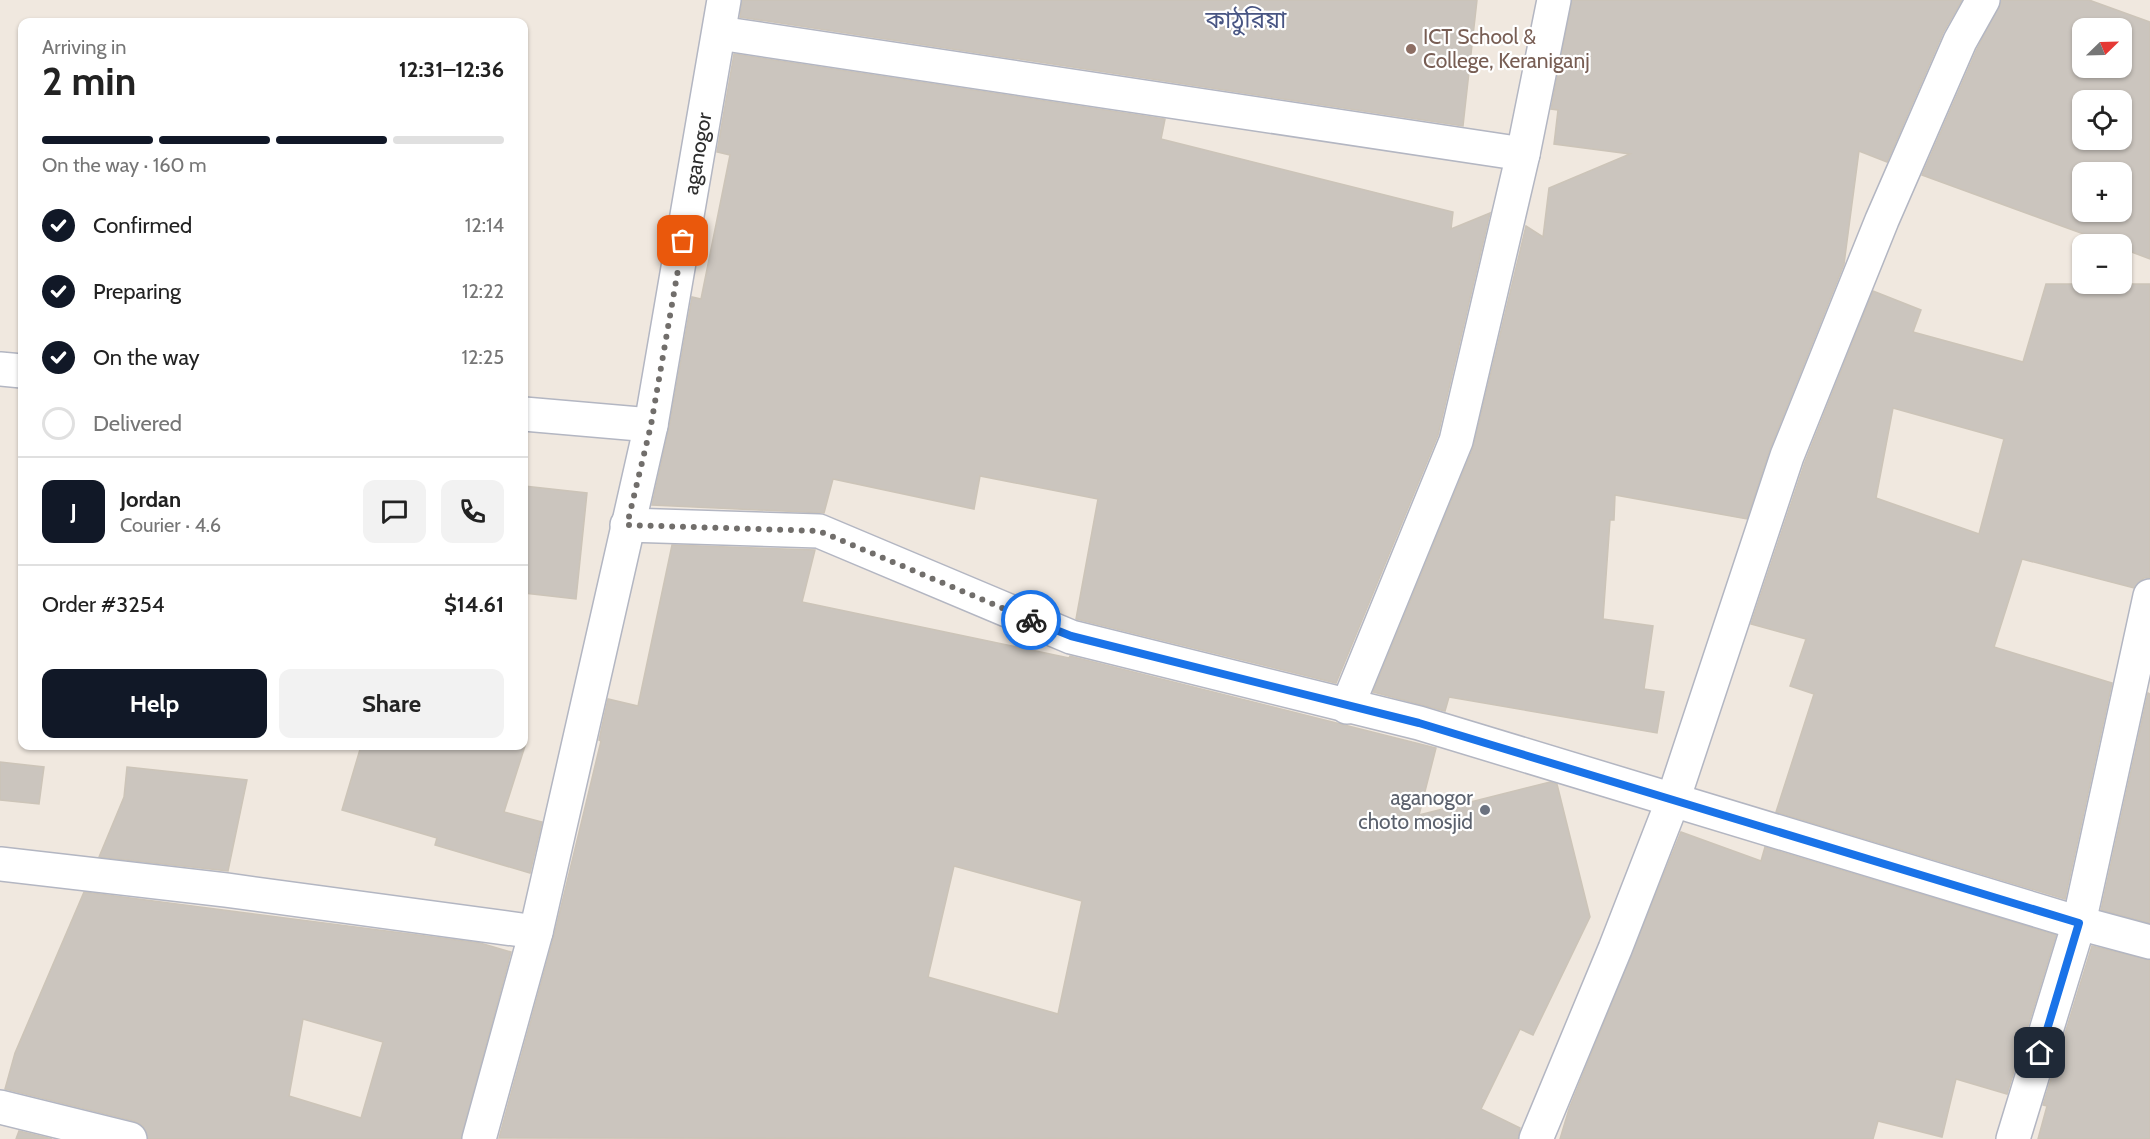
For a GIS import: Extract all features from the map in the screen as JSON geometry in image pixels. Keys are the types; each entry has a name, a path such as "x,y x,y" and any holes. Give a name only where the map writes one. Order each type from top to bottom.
{"street":[{"name":"aganogor","path":"479,1139 536,932 651,425 724,0"},
{"path":"1347,706 1456,441 1523,154 1554,0"},
{"path":"1536,1139 1615,949 1673,800 1787,456 1882,220 1960,41 1983,0"},
{"path":"719,33 1523,154"},
{"path":"0,369 18,371"},
{"path":"528,414 651,425"},
{"path":"625,540 819,531 1071,636 1419,723 2079,923 2150,942"},
{"path":"2013,1139 2079,923 2150,596"},
{"path":"0,864 226,890 536,932"},
{"path":"0,1107 130,1139"}],"building":[{"path":"742,0 1477,0 1463,126 740,17"},
{"path":"1572,0 1962,0 1943,33 1887,162 1859,151 1844,264 1770,449 1747,519 1615,495 1614,520 1610,520 1603,619 1653,626 1644,689 1664,692 1657,733 1449,697 1445,711 1373,692 1473,448 1526,226 1543,237 1549,188 1630,154 1554,144 1558,110 1551,109"},
{"path":"2002,0 2089,0 2150,22 2150,259 2132,252 2132,234 2084,234 1922,175 1977,49"},
{"path":"734,54 1165,119 1161,139 1453,212 1451,229 1490,213 1438,435 1336,683 1076,619 1098,499 980,476 974,509 833,479 824,513 652,505 669,428 692,297 701,299 730,155 717,152"},
{"path":"2046,284 2072,284 2072,294 2132,294 2132,284 2150,284 2150,578 2144,578 2134,588 2022,559 1994,647 2112,683 2065,899 1776,812 1814,694 1790,686 1806,639 1751,624 1805,462 1873,291 1921,310 1913,332 2023,362","holes":["1893,408 2004,439 1979,534 1876,498"]},
{"path":"528,486 587,493 576,599 528,593"},
{"path":"672,545 815,550 802,602 1069,658 1070,656 1436,748 1419,815 1550,782 1557,784 1590,917 1533,1035 1520,1029 1481,1109 1520,1128 1518,1139 499,1138 554,936 601,741 599,740 608,699 638,706","holes":["954,866 1082,901 1058,1014 928,977"]},
{"path":"2148,693 2150,694 2150,923 2101,910"},
{"path":"360,750 524,750 504,812 542,822 530,873 435,845 437,838 342,810"},
{"path":"0,762 44,767 39,804 0,800"},
{"path":"127,767 247,780 228,871 99,857 124,797"},
{"path":"1681,832 1761,861 1765,847 2056,935 2007,1094 1956,1079 1942,1137 1878,1121 1873,1139 1560,1139 1569,1109"},
{"path":"84,892 480,943 511,952 461,1139 148,1139 143,1126 134,1121 5,1089 15,1053","holes":["303,1019 383,1042 361,1118 289,1096"]},
{"path":"2092,946 2150,960 2150,1139 2038,1139 2047,1106 2043,1105"},
{"path":"19,1131 52,1139 16,1139"}],"way so far":[{"path":"683,241 651,425 627,525 819,531 1031,620"}],"place":[{"name":"ICT School & College, Keraniganj","path":"1411,49"},
{"name":"aganogor choto mosjid","path":"1485,810"}],"district":[{"name":"কাঠুরিয়া","path":"1246,20"}],"route":[{"path":"1031,620 1071,636 1419,723 2079,923 2040,1053"}]}
